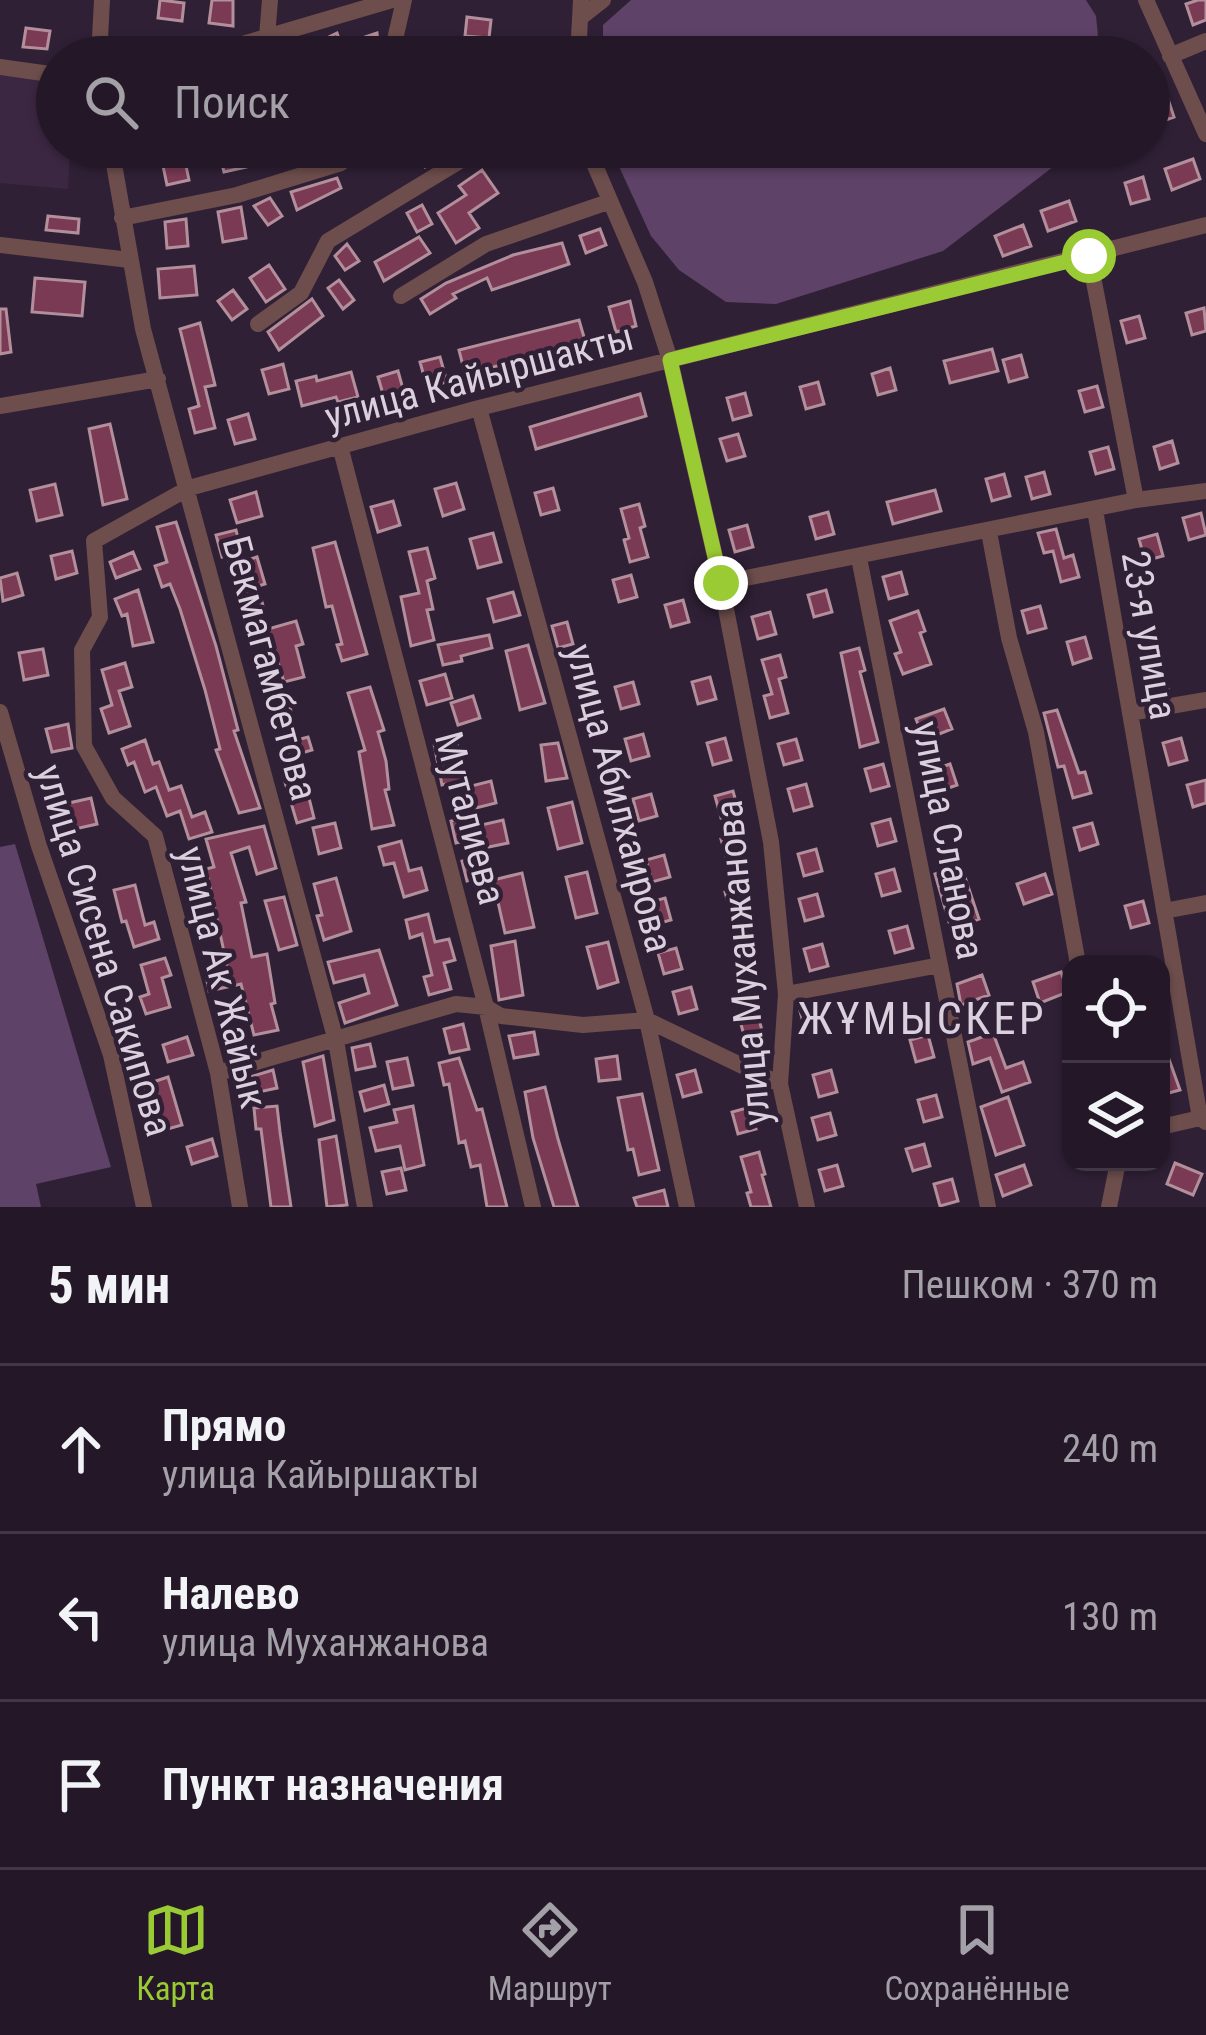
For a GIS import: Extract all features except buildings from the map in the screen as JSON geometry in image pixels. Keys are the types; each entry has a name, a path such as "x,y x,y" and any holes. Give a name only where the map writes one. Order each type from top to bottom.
{"street":[{"path":"100,36 102,0"},
{"path":"266,36 270,0"},
{"path":"269,36 392,0"},
{"path":"396,36 404,0"},
{"path":"580,9 603,0"},
{"path":"1146,0 1161,36"},
{"path":"1206,41 1170,56 1206,134"},
{"path":"0,68 36,72"},
{"name":"Бекмагамбетова","path":"114,168 158,379 335,1041 365,1207"},
{"path":"122,218 237,195 324,168"},
{"path":"258,325 301,293 328,241 449,168"},
{"name":"улица Муханжанова","path":"595,168 645,282 670,360 721,583 770,842 786,994 780,1084 807,1207"},
{"path":"401,296 486,244 608,202"},
{"name":"улица Кайыршакты","path":"189,488 479,408 1206,225"},
{"path":"0,245 130,260"},
{"path":"1089,256 1136,500"},
{"path":"0,406 158,379"},
{"name":"улица Абилхаирова","path":"479,408 646,1019 687,1207"},
{"name":"Муталиева","path":"340,446 486,1007 533,1207"},
{"name":"улица Ак Жайык","path":"189,488 94,541 100,617 82,650 84,746 113,798 155,836 218,1073 240,1207"},
{"path":"721,583 1206,490"},
{"name":"23-я улица","path":"1095,510 1203,1120"},
{"path":"989,532 1009,638 1036,732 1076,955"},
{"name":"улица Сланова","path":"859,557 988,1207"},
{"path":"1130,713 1206,700"},
{"name":"улица Сисена Сакипова","path":"0,712 39,845 111,1055 144,1207"},
{"path":"1164,911 1206,903"},
{"path":"786,994 940,965"},
{"path":"218,1073 456,1004 486,1007 501,1016 583,1025 646,1019 780,1084"},
{"path":"1170,1125 1203,1120"},
{"path":"1109,1207 1116,1171"}],"shaded area":[{"path":"631,0 1086,0 1096,16 1098,36 603,36 603,25"},
{"path":"0,74 36,78 36,168 69,168 68,189 0,183"},
{"path":"620,168 1052,168 943,251 776,304 726,302 679,270 651,236"},
{"path":"15,844 111,1167 36,1184 41,1207 0,1207 0,847"}],"district":[{"name":"ЖҰМЫСКЕР","path":"922,1018"}],"route":[{"path":"721,583 670,360 1089,256"}]}
